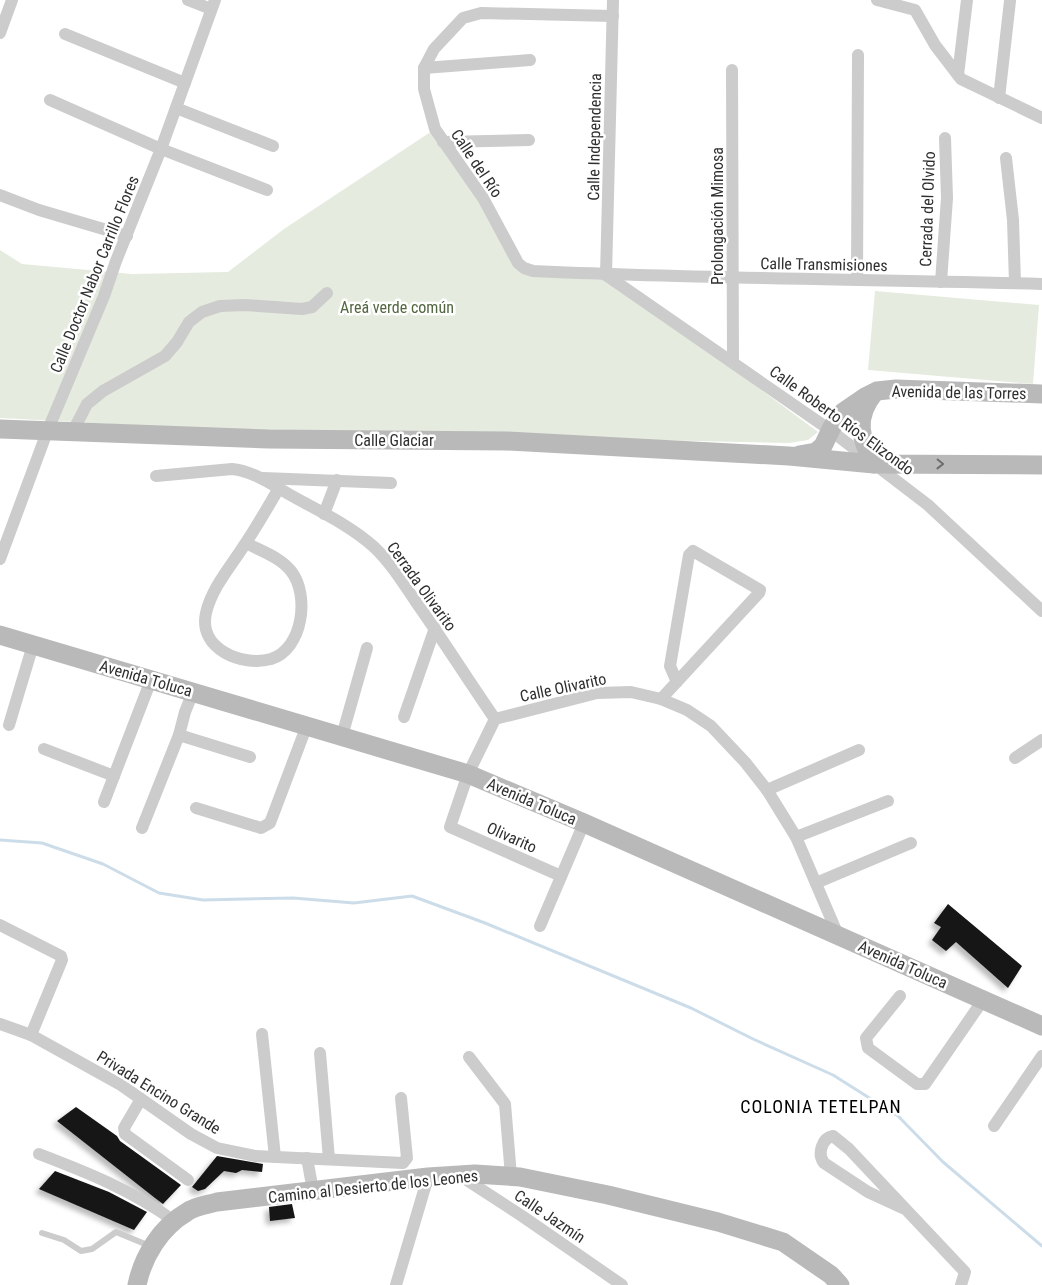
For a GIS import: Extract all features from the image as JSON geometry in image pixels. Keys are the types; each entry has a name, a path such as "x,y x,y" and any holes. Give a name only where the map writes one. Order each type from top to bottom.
{"street":[{"path":"0,33 12,0"},
{"path":"188,0 213,5"},
{"name":"Calle Independencia","path":"606,275 614,0"},
{"path":"877,0 916,5 935,45 961,79 1042,118"},
{"path":"958,75 967,0"},
{"path":"1000,98 1010,1"},
{"name":"Calle Doctor Nabor Carrillo Flores","path":"0,559 48,432 161,149 213,5"},
{"path":"424,68 434,49 462,18 481,13 613,16"},
{"path":"65,34 185,83"},
{"path":"857,280 858,55"},
{"path":"424,68 530,60"},
{"name":"Calle del Río","path":"424,68 424,89 434,129 483,198 518,263 524,268 533,271 606,275"},
{"name":"Prolongación Mimosa","path":"732,70 733,362"},
{"path":"50,100 161,149 267,190"},
{"path":"176,108 273,146"},
{"name":"Cerrada del Olvido","path":"941,282 947,198 945,138"},
{"path":"443,142 529,140"},
{"path":"1006,158 1013,220 1015,283"},
{"path":"0,195 39,210 126,236"},
{"name":"Calle Transmisiones","path":"606,275 1042,284"},
{"name":"Calle Roberto Ríos Elizondo","path":"606,275 830,430 928,505 1042,611"},
{"path":"72,433 87,404 103,391 165,356 177,342 189,322 202,312 220,306 245,305 302,309 312,307 327,293"},
{"name":"Avenida de las Torres","path":"830,430 843,412 877,391 896,388 1042,394"},
{"path":"877,391 868,402 861,424 862,435 874,464 1042,465"},
{"name":"Calle Glaciar","path":"0,429 269,439 506,441 789,456 874,464"},
{"name":"Calle Glaciar","path":"789,456 816,452 823,446 830,430"},
{"name":"Cerrada Olivarito","path":"156,476 232,469 244,470 348,528 374,547 395,571 495,719"},
{"path":"260,478 391,483"},
{"path":"324,514 338,480"},
{"path":"246,543 277,559 291,571 300,590 303,608 297,631 288,647 272,658 254,661 236,658 220,650 209,638 206,613 214,591 279,488"},
{"path":"661,699 677,682 759,593 760,590 693,552 688,555 670,666 677,682"},
{"path":"404,717 435,628"},
{"name":"Avenida Toluca","path":"0,635 468,774 584,823 1042,1026"},
{"path":"9,725 34,645"},
{"path":"342,736 367,648"},
{"path":"104,802 151,680"},
{"path":"142,828 179,736 185,712 194,692"},
{"name":"Calle Olivarito","path":"495,719 597,693 632,692 661,699 687,710 711,726 745,762 767,790 796,837 838,935"},
{"path":"468,774 495,719"},
{"path":"196,808 261,828 270,824 307,725"},
{"path":"179,736 250,757"},
{"path":"1015,758 1042,740"},
{"path":"44,748 114,776"},
{"path":"767,790 859,750"},
{"name":"Olivarito","path":"468,774 450,827 561,876"},
{"path":"796,837 888,801"},
{"path":"540,926 584,823"},
{"path":"816,884 911,843"},
{"path":"0,925 61,956 62,960 31,1035"},
{"path":"900,996 866,1038 866,1044 868,1048 916,1084 920,1085 925,1084 983,1000"},
{"name":"Privada Encino Grande","path":"0,1024 31,1035 121,1085 191,1134 217,1148 255,1156 403,1163 407,1158 401,1098"},
{"path":"262,1034 275,1157"},
{"path":"320,1053 329,1159"},
{"path":"469,1056 505,1104 511,1176"},
{"path":"994,1126 1042,1057"},
{"path":"141,1099 124,1128 125,1134 188,1180"},
{"path":"905,1209 868,1192 824,1163 821,1153 824,1141 828,1137 833,1136 849,1149 964,1272 961,1285"},
{"path":"38,1154 96,1176 137,1196 174,1221"},
{"path":"307,1158 313,1191"},
{"name":"Camino al Desierto de los Leones","path":"137,1285 140,1271 151,1247 174,1221 189,1210 217,1202 428,1177 498,1174 608,1195 718,1222 783,1242 831,1275 840,1285"},
{"name":"Calle Jazmín","path":"459,1175 622,1285"},
{"path":"396,1285 428,1177"}],"lane":[{"path":"42,1233 64,1240 81,1251 92,1249 116,1232 151,1247"}],"green space":[{"name":"Areá verde común","path":"432,131 524,268 606,275 818,432 808,440 789,443 245,431 0,418 0,250 22,264 132,274 228,272 284,229"},
{"path":"875,291 1039,305 1033,384 868,370"}],"building":[{"path":"948,904 1022,966 1008,988 956,942 946,951 932,940 941,927 934,923"},
{"path":"76,1107 181,1185 163,1204 57,1121"},
{"path":"217,1156 263,1164 262,1172 242,1170 236,1173 224,1171 205,1189 198,1191 192,1187"},
{"path":"55,1171 109,1192 147,1212 134,1230 39,1189"},
{"path":"292,1204 295,1218 270,1221 269,1207"}],"waterway":[{"path":"0,840 42,843 103,864 159,893 203,900 293,898 354,903 412,896 485,923 691,1008 753,1039 833,1075 898,1116 943,1162 1042,1246"}],"district":[{"name":"COLONIA TETELPAN","path":"821,1107"}]}
